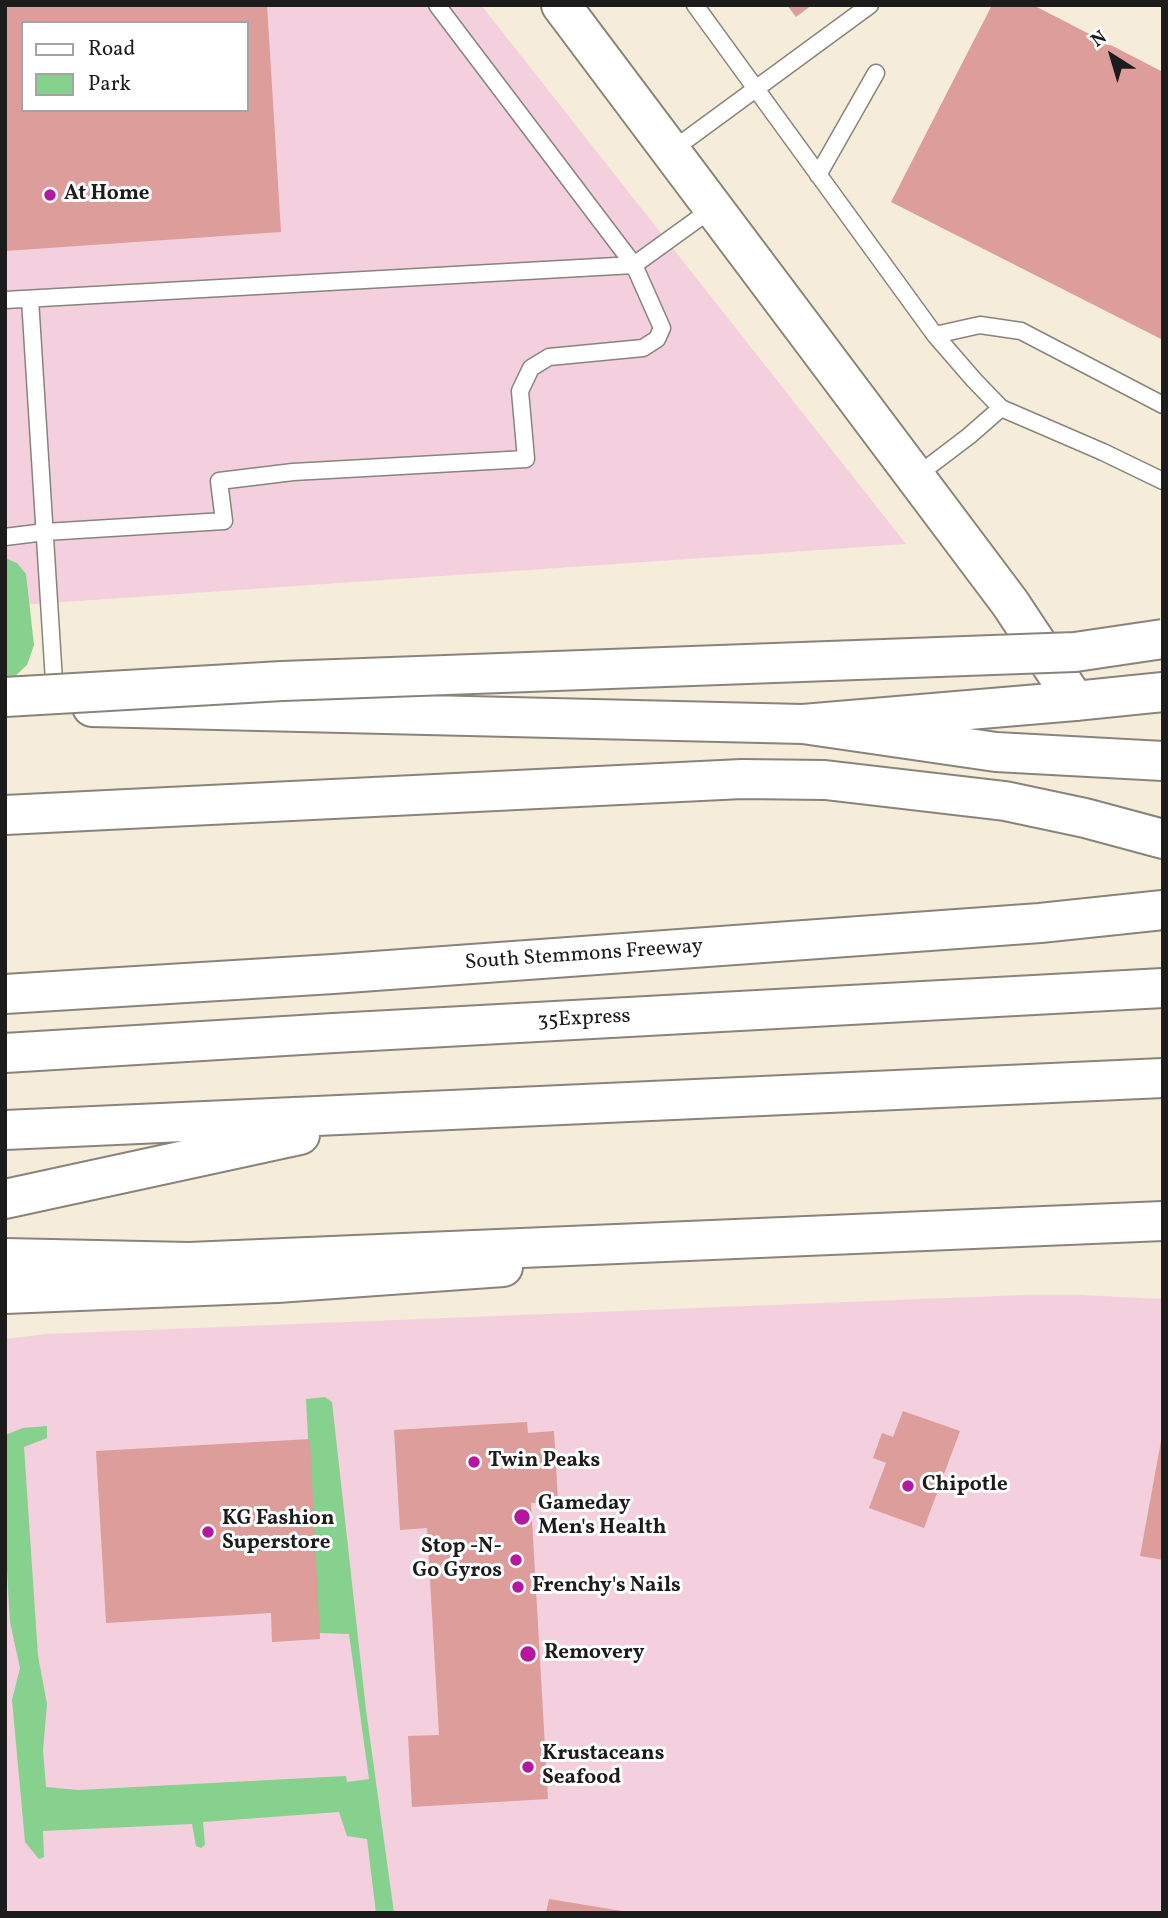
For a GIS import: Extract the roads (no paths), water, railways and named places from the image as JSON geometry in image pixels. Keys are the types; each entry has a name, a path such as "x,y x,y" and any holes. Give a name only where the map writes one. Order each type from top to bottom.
{"main road":[{"path":"561,5 1010,603 1075,701"},
{"path":"5,697 282,681 1075,652 1163,639"},
{"path":"5,705 803,724 1163,692"},
{"path":"803,724 996,752 1163,761"},
{"path":"5,815 741,779 825,780 1005,801 1163,839"},
{"name":"South Stemmons Freeway","path":"5,995 1040,923 1163,910"},
{"name":"35Express","path":"5,1053 1163,988"},
{"path":"5,1130 1163,1078"},
{"path":"5,1199 408,1112"},
{"path":"5,1258 189,1262 1163,1222"},
{"path":"5,1294 277,1283 1163,1222"}],"lane":[{"path":"5,537 224,521 219,481 293,472 526,458 520,391 531,368 549,357 643,348 657,339 662,328 634,265 437,5"},
{"path":"695,5 935,335 1001,408 1163,481"},
{"path":"671,151 870,5"},
{"path":"818,175 876,73"},
{"path":"5,300 634,265 713,208"},
{"path":"30,299 56,706"},
{"path":"935,335 980,325 1021,331 1163,405"},
{"path":"915,477 1001,408"}],"place":[{"name":"At Home","path":"50,195"},
{"name":"Twin Peaks","path":"474,1462"},
{"name":"Chipotle","path":"908,1486"},
{"name":"Gameday Men's Health","path":"522,1517"},
{"name":"KG Fashion Superstore","path":"208,1532"},
{"name":"Stop -N- Go Gyros","path":"516,1560"},
{"name":"Frenchy's Nails","path":"518,1587"},
{"name":"Removery","path":"528,1654"},
{"name":"Krustaceans Seafood","path":"528,1767"}]}
